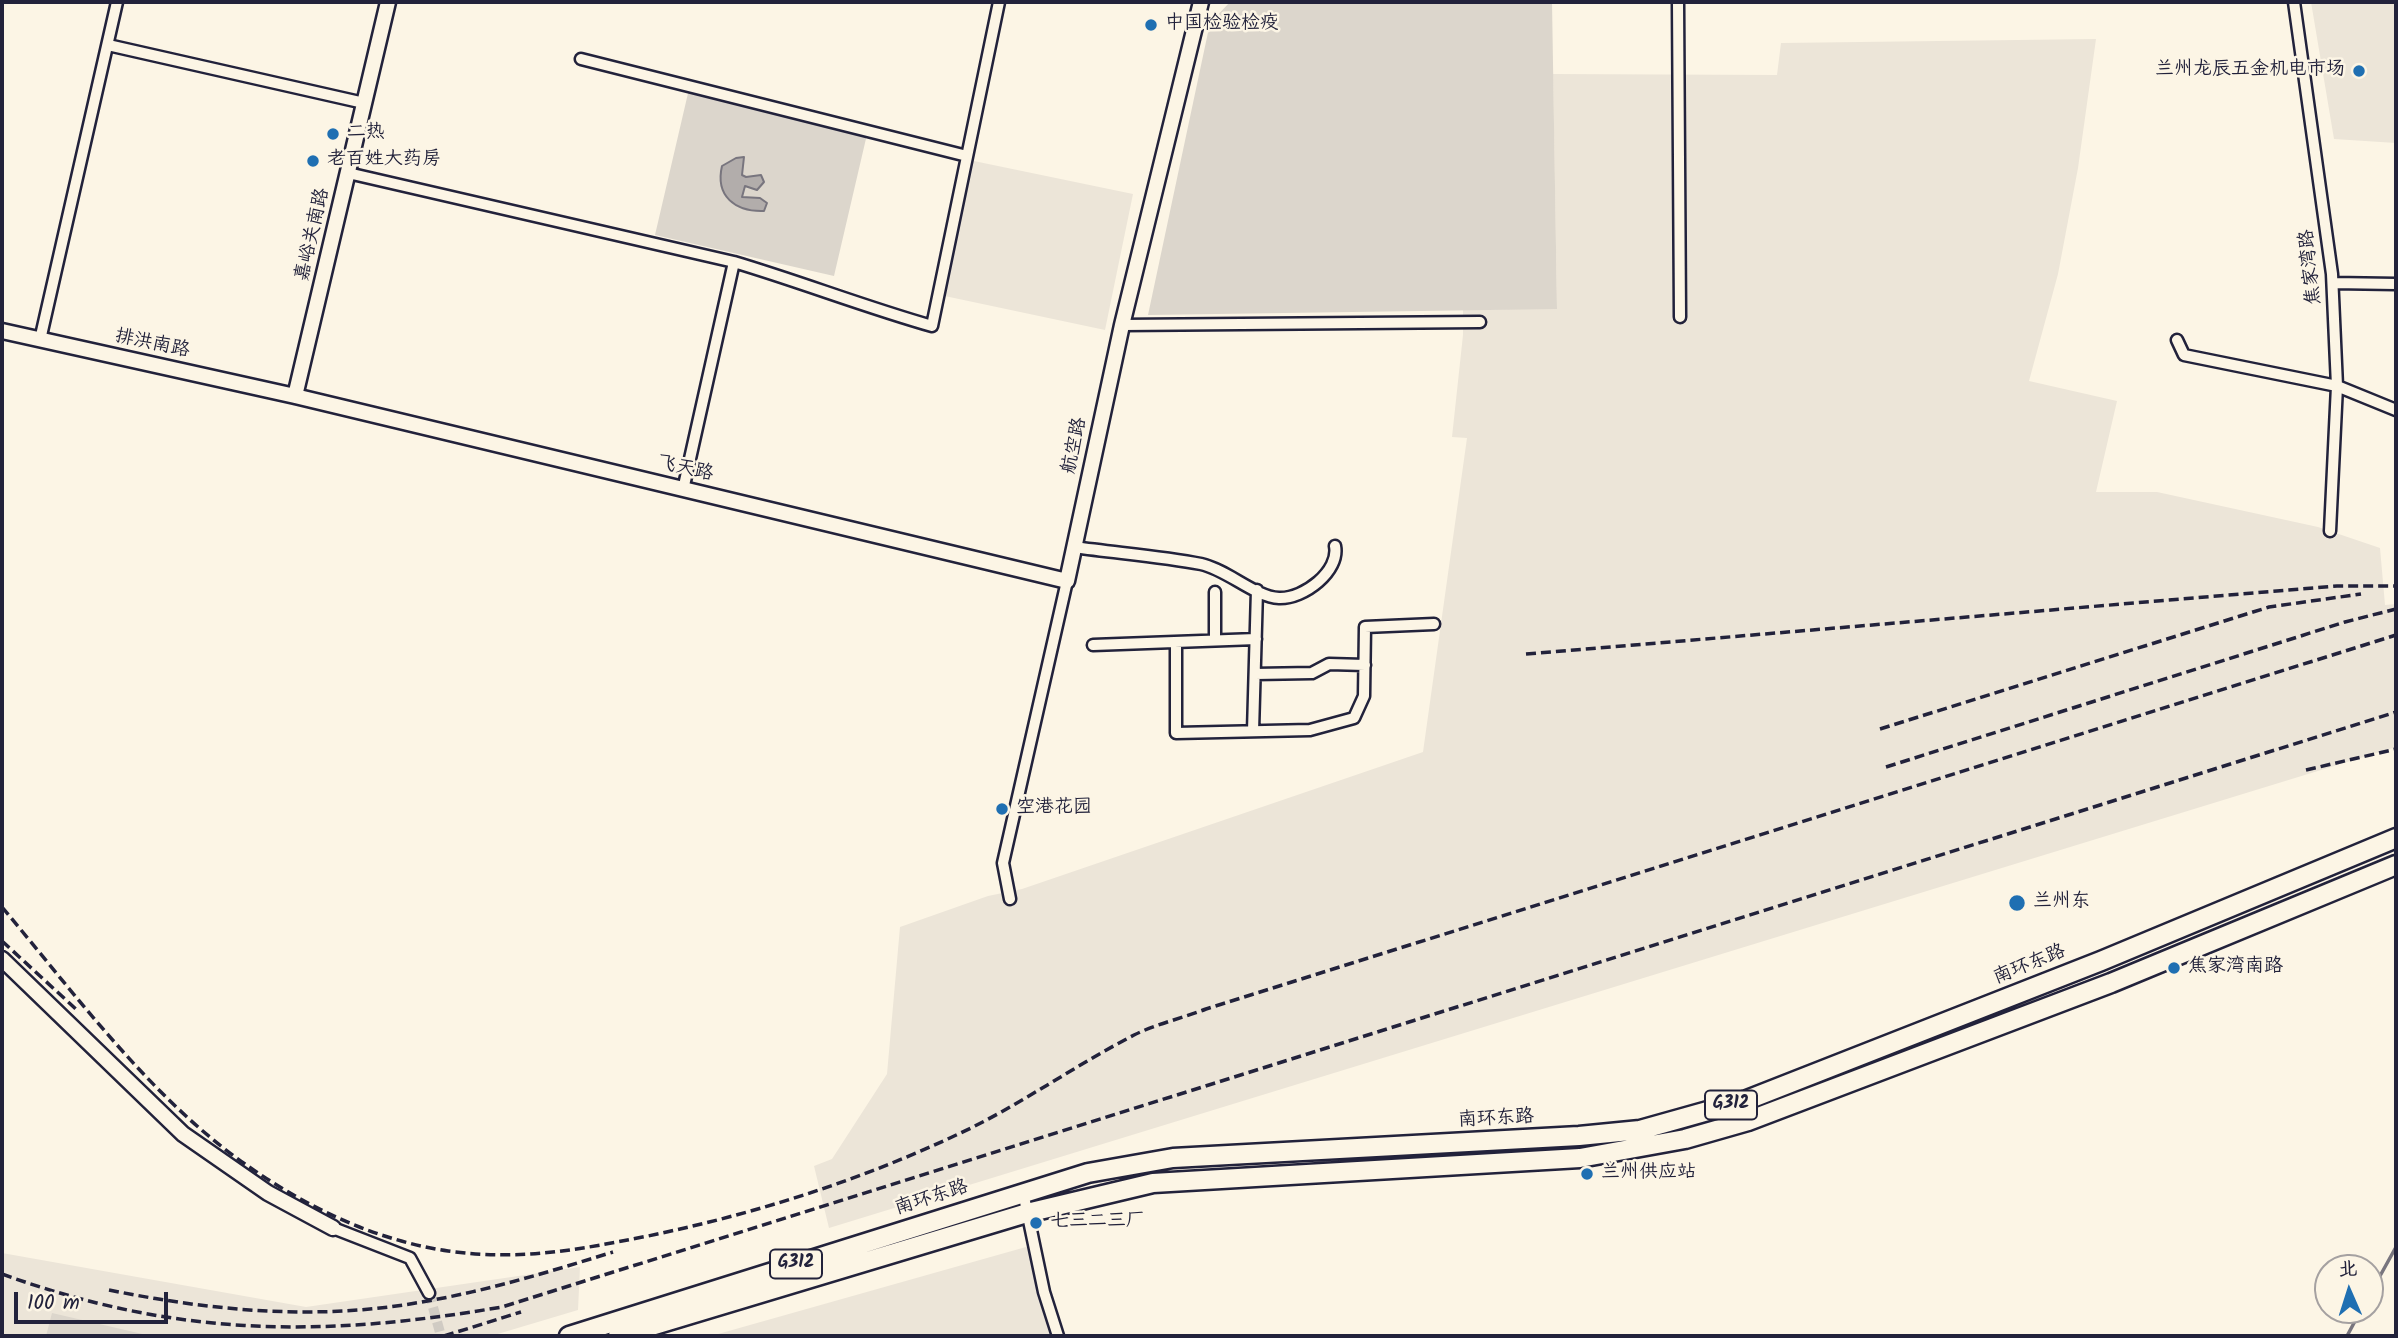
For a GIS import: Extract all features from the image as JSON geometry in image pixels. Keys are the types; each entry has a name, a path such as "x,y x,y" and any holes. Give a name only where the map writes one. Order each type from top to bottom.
{"highway":[{"name":"南环东路","path":"569,1336 1088,1173 1173,1158 1640,1130 1747,1100 2101,961 2396,838"},
{"name":"南环东路","path":"618,1336 1027,1213 1153,1183 1580,1158 1645,1148 1748,1121 2111,984 2396,865"},
{"path":"2101,961 2111,984"}],"street":[{"path":"40,340 117,2"},
{"name":"嘉峪关南路","path":"295,396 388,2"},
{"path":"348,173 734,262 817,287 862,307 932,326 999,2"},
{"name":"航空路","path":"1010,899 1003,863 1122,325 1201,2"},
{"path":"1678,2 1680,317"},
{"name":"焦家湾路","path":"2294,2 2333,283 2337,386 2330,531"},
{"path":"108,45 365,103"},
{"path":"581,59 967,156"},
{"path":"683,490 734,262"},
{"path":"2333,283 2396,284"},
{"path":"1122,325 1479,322"},
{"name":"排洪南路","path":"2,331 295,396"},
{"path":"2177,340 2184,355 2337,386 2396,410"},
{"name":"飞天路","path":"295,396 1067,580"},
{"path":"1074,547 1203,565 1236,577 1257,590 1279,598 1305,592 1333,564 1335,546"},
{"path":"1253,730 1257,590"},
{"path":"1215,592 1215,640"},
{"path":"1176,642 1176,733 1311,730 1354,718 1364,696 1365,627 1434,624"},
{"path":"1093,645 1256,639"},
{"path":"1255,674 1312,673 1329,664 1365,665"},
{"path":"2,959 183,1134 268,1193 333,1227 410,1258 429,1293"},
{"path":"1023,1192 1044,1292 1058,1336"}],"shaded area":[{"path":"1230,2 1552,2 1557,309 1148,315 1210,23"},
{"name":"兰州龙辰五金机电市场","path":"2311,2 2396,2 2396,143 2334,139"},
{"path":"2096,39 2078,168 2058,274 2029,381 2117,401 2096,492 2157,492 2318,527 2380,548 2385,605 2396,604 2396,747 829,1228 814,1166 832,1159 887,1074 900,927 988,896 1022,889 1423,752 1467,438 1452,437 1463,335 1463,310 1557,308 1553,74 1777,75 1781,43"},
{"path":"689,89 868,130 834,276 655,235"},
{"path":"744,157 742,175 761,175 764,182 757,190 745,186 742,197 760,198 767,203 764,211 744,209 736,205 725,194 722,186 722,166 736,158"},
{"path":"969,160 1133,194 1105,330 940,295"},
{"path":"1033,1245 1065,1336 711,1336"},
{"path":"2,1253 306,1307 580,1267 578,1310 491,1336 2,1336"},
{"path":"52,1313 151,1336 46,1336"}],"waterway":[{"path":"2384,1269 2396,1247"},
{"path":"2347,1336 2353,1324"}],"tunnel":[{"path":"429,1293 441,1336"}],"railway":[{"path":"1526,654 2337,586 2396,586"},
{"path":"1880,729 2269,607 2361,594"},
{"path":"1886,767 2345,622 2396,609"},
{"path":"2,907 146,1077 211,1138 268,1180 342,1220 421,1246 475,1254 549,1252 597,1246 690,1227 813,1192 893,1163 971,1128 1113,1046 1160,1024 2396,635"},
{"path":"2,1274 66,1295 128,1310 249,1326 372,1324 502,1307 2396,712"},
{"path":"2306,770 2396,749"},
{"path":"2,941 78,1011"},
{"path":"109,1290 244,1310 346,1311 410,1304 469,1293 613,1252"},
{"path":"444,1336 521,1312"}],"place":[{"name":"中国检验检疫","path":"1151,25"},
{"name":"兰州龙辰五金机电市场","path":"2359,71"},
{"name":"二热","path":"333,134"},
{"name":"老百姓大药房","path":"313,161"},
{"name":"空港花园","path":"1002,809"},
{"name":"兰州东","path":"2017,903"},
{"name":"焦家湾南路","path":"2174,968"},
{"name":"兰州供应站","path":"1587,1174"},
{"name":"七三二三厂","path":"1036,1223"}]}
